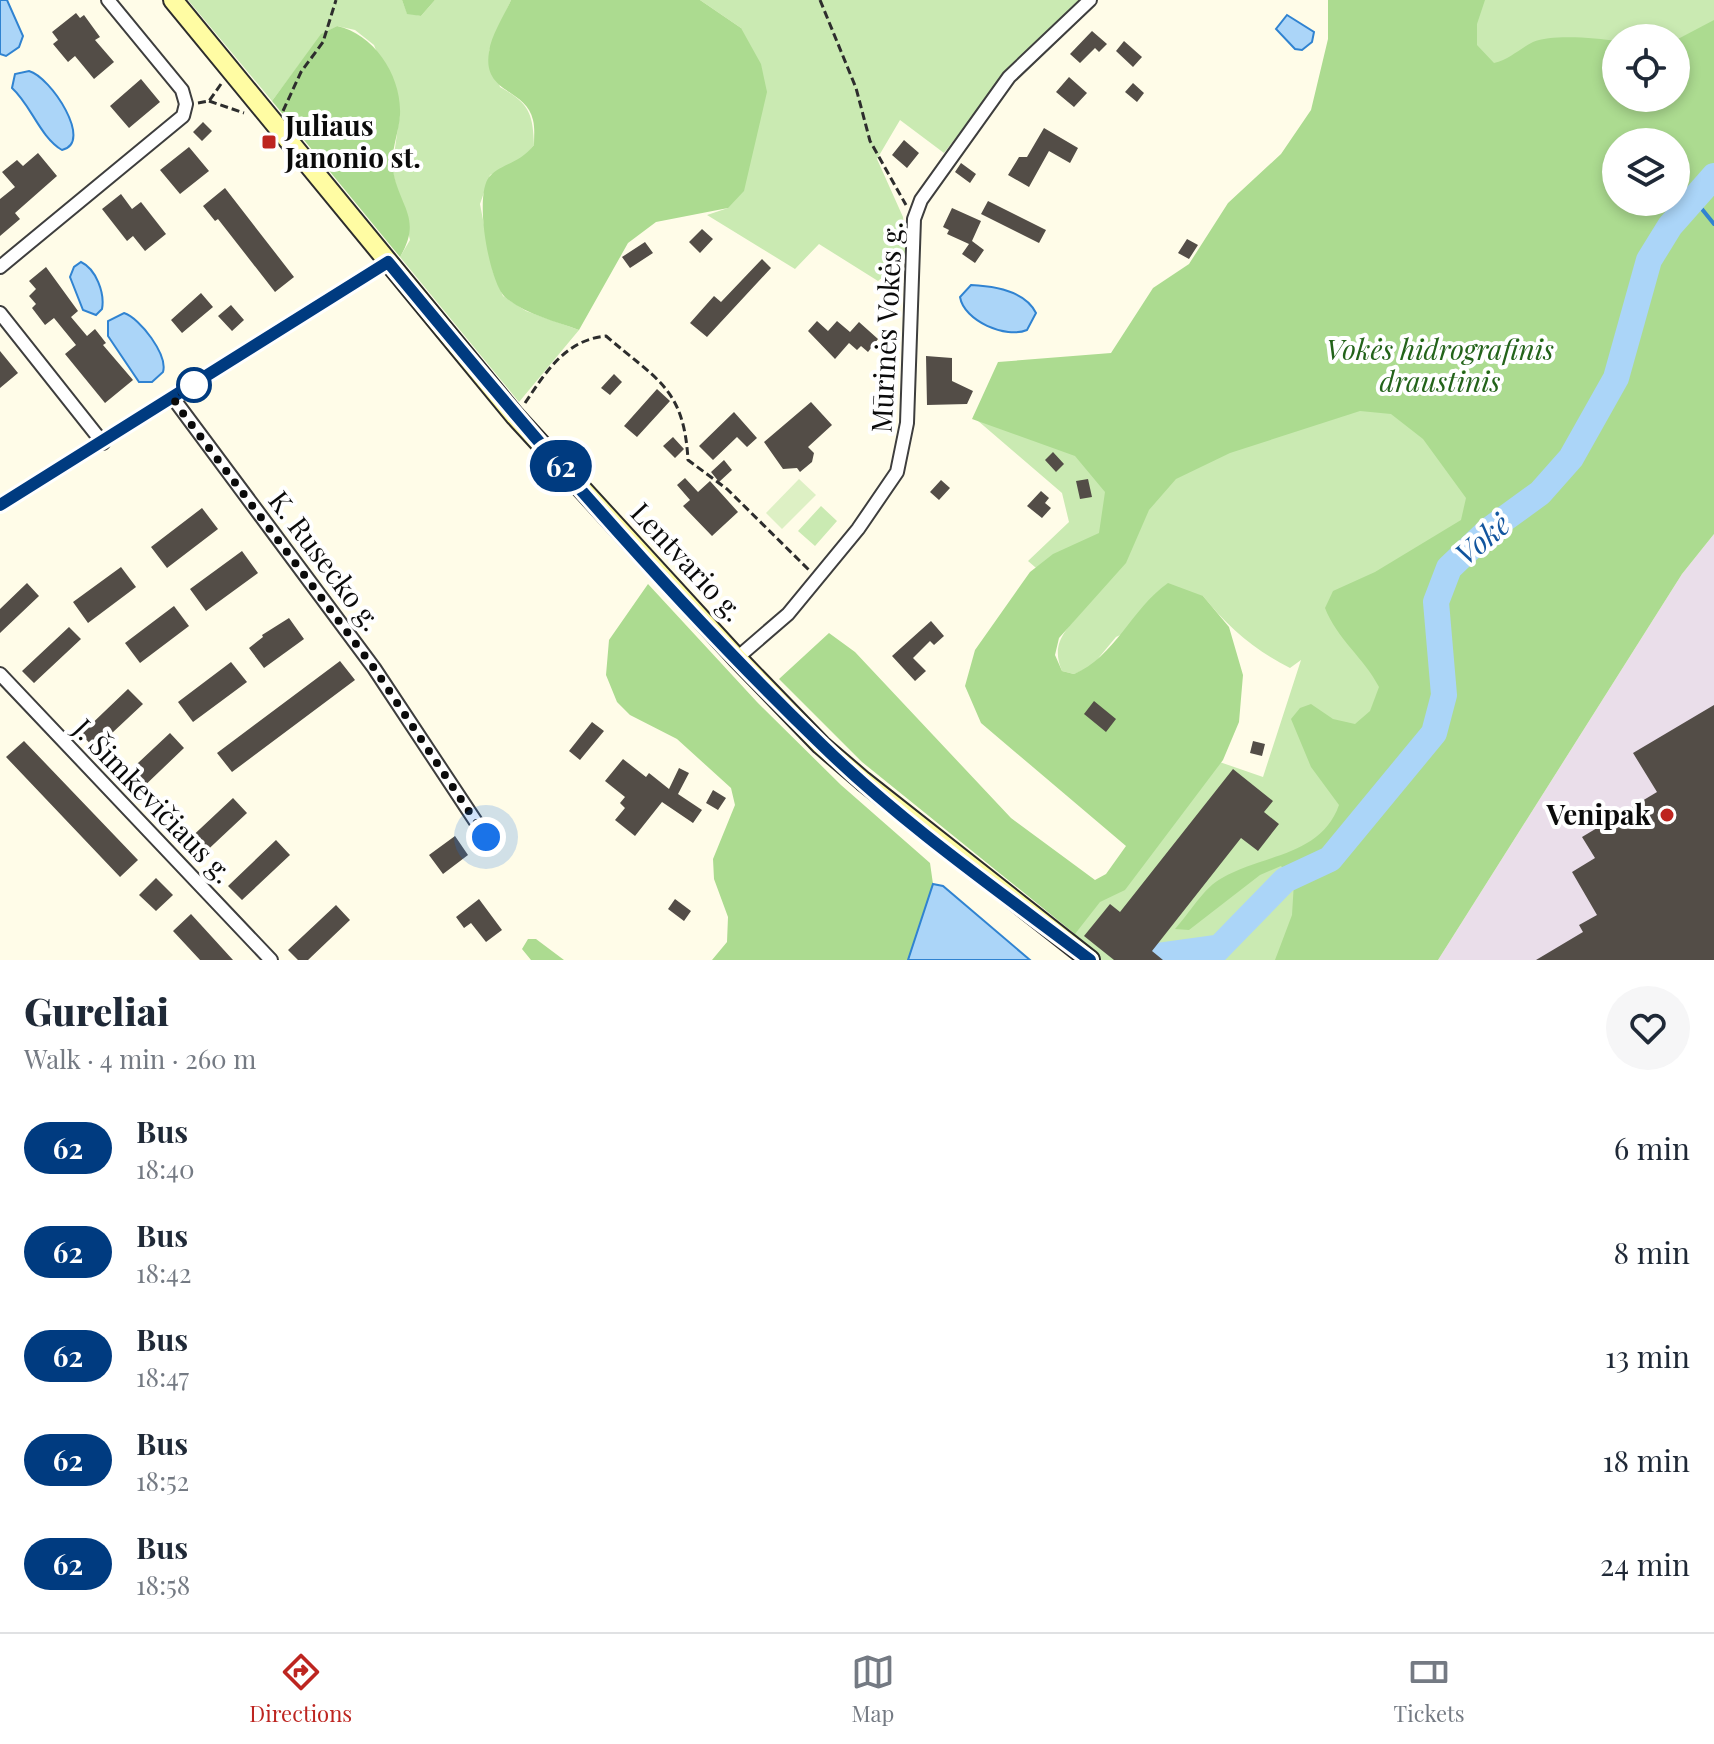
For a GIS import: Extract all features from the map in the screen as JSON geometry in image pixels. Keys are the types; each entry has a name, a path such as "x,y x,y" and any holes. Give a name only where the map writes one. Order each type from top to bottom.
{"main road":[{"name":"Lentvario g.","path":"173,0 515,416 737,658 821,745 863,781 1090,960"}],"street":[{"path":"0,267 183,116 186,104 182,90 108,0"},
{"name":"Mūrinės Vokės g.","path":"737,658 788,614 889,487 904,451 912,339 914,219 930,186 1009,77 1090,0"},
{"path":"0,505 388,262"},
{"path":"0,313 103,443"},
{"name":"K. Rusecko g.","path":"173,398 374,668 486,837"},
{"name":"J. Šimkevičiaus g.","path":"0,674 271,960"}],"path":[{"path":"186,104 209,101 246,114 270,118 323,42 336,0"},
{"path":"820,0 856,88 870,141 914,219"},
{"path":"209,101 230,69"},
{"path":"515,416 570,347 587,338 606,336 676,401 686,429 688,460 727,489 818,579"}],"shaded area":[{"path":"1714,534 1714,960 1438,960 1682,574"}],"green space":[{"path":"188,0 402,0 407,13 421,16 435,0 511,0 489,51 500,87 528,110 534,145 521,161 490,175 480,204 493,272 503,296 526,311 579,330 519,402 400,257 410,240 392,169 400,113 374,45 355,30 337,26 322,34 272,101"},
{"path":"402,0 435,0 421,16 407,14"},
{"path":"511,0 700,0 741,28 761,64 767,92 744,191 728,208 656,222 628,243 579,330 532,313 506,298 489,258 483,218 485,186 490,176 523,156 534,145 534,123 529,110 498,84 489,66 492,39"},
{"path":"700,0 1079,0 1015,61 944,153 900,120 877,159 903,217 907,257 878,281 819,244 795,269 707,215 728,208 741,28"},
{"name":"Vokės hidrografinis draustinis","path":"1328,0 1485,0 1477,24 1477,45 1494,63 1541,40 1574,37 1602,40 1602,112 1690,112 1690,33 1714,20 1714,534 1682,574 1438,960 1275,960 1292,915 1294,882 1281,866 1260,875 1189,930 1175,929 1215,882 1238,870 1290,852 1319,835 1331,822 1339,805 1311,767 1291,719 1300,708 1311,704 1333,719 1355,724 1370,711 1379,687 1336,629 1325,608 1333,591 1375,572 1461,520 1466,498 1423,439 1391,414 1360,411 1230,453 1176,479 1149,510 1126,563 1059,638 1055,655 1062,671 1074,674 1100,657 1155,593 1168,583 1203,596 1229,627 1243,675 1239,722 1223,760 1125,890 1100,902 1075,934 862,762 779,679 829,633 855,652 1011,818 1095,880 1106,874 1126,846 981,723 965,686 975,650 1030,572 1053,554 1099,533 1105,492 1075,456 972,419 998,362 1111,353 1153,288 1189,264 1228,203 1281,154 1311,110 1328,39"},
{"name":"Vokės hidrografinis draustinis","path":"1344,0 1714,0 1714,516 1430,960 1098,960 1070,937 1211,759 1263,777 1301,660 1290,668 1265,654 1232,628 1203,596 1116,637 1091,667 1074,674 1062,671 1059,645 1066,630 1084,609 1028,561 1069,522 1062,493 977,420 1124,386 1301,161"},
{"path":"337,26 374,47 391,72 396,86 400,115 393,170 409,222 407,244 400,257 272,101 321,34"},
{"path":"799,479 816,495 782,529 766,513"},
{"path":"821,506 837,521 815,546 798,531"},
{"path":"648,584 757,702 841,785 930,863 933,884 908,960 712,960 727,942 728,917 714,879 713,859 735,805 731,788 677,739 630,715 617,702 606,675 609,640"},
{"path":"528,939 536,939 564,960 531,960 522,949"}],"water":[{"path":"0,0 7,0 23,36 19,47 6,56 0,54"},
{"path":"1287,15 1314,32 1312,42 1302,50 1295,49 1276,29"},
{"path":"29,71 48,85 66,110 73,136 71,145 62,150 48,137 12,88 15,74"},
{"path":"81,262 91,270 101,289 102,309 96,315 83,310 70,277 74,267"},
{"path":"971,285 998,288 1024,299 1036,313 1027,330 998,330 969,314 960,297"},
{"path":"124,313 145,329 161,356 163,372 152,382 139,382 108,336 108,321"},
{"path":"933,884 943,886 1030,960 908,960"}],"building":[{"path":"76,13 80,18 84,15 100,37 95,40 114,62 94,79 75,56 68,62 53,44 58,40 52,32"},
{"path":"1092,31 1107,44 1099,52 1095,48 1080,63 1070,54"},
{"path":"1124,41 1142,57 1133,67 1116,51"},
{"path":"1069,77 1087,93 1074,107 1056,92"},
{"path":"141,79 160,102 129,128 110,106"},
{"path":"1133,83 1144,93 1137,102 1125,92"},
{"path":"203,122 212,131 202,141 193,132"},
{"path":"1044,128 1078,148 1070,163 1049,151 1029,187 1008,175 1019,157 1027,157"},
{"path":"904,140 919,153 907,168 892,155"},
{"path":"189,147 209,171 180,194 160,170"},
{"path":"38,153 57,176 15,213 20,219 0,236 0,199 15,187 2,172 17,160 23,166"},
{"path":"961,163 976,174 970,183 955,172"},
{"path":"225,188 294,277 275,292 218,219 215,221 203,206"},
{"path":"121,194 132,209 141,202 166,234 145,251 133,236 127,241 102,209"},
{"path":"988,201 1046,230 1039,243 981,214"},
{"path":"952,208 981,221 972,241 984,250 975,263 962,254 969,244 947,234 949,230 943,227"},
{"path":"702,229 713,239 700,253 689,242"},
{"path":"1187,239 1198,245 1189,259 1178,253"},
{"path":"645,242 653,253 630,268 622,257"},
{"path":"762,259 771,268 707,337 690,323 714,296 721,302"},
{"path":"46,267 78,311 71,317 87,336 95,329 106,343 103,345 133,380 105,403 65,354 76,345 54,318 45,325 32,308 36,304 29,296 36,289 29,281"},
{"path":"201,293 213,307 182,333 171,320"},
{"path":"231,305 244,320 232,331 218,316"},
{"path":"817,321 828,331 837,321 850,332 859,322 878,339 868,352 861,346 857,350 849,343 835,359 808,331"},
{"path":"0,351 18,373 0,388"},
{"path":"926,356 952,358 952,381 973,391 967,404 927,405"},
{"path":"614,374 622,382 610,395 601,388"},
{"path":"657,389 670,401 637,437 624,426"},
{"path":"811,402 832,425 808,447 814,453 812,462 800,472 797,468 783,469 764,442"},
{"path":"734,412 757,438 747,447 737,437 713,460 699,446"},
{"path":"673,437 684,449 675,458 663,446"},
{"path":"1053,452 1064,464 1056,472 1045,460"},
{"path":"724,460 732,470 719,482 711,472"},
{"path":"685,478 698,492 710,481 738,512 712,536 683,506 690,500 677,485"},
{"path":"1088,479 1092,497 1080,499 1076,481"},
{"path":"941,480 950,488 939,500 930,492"},
{"path":"1041,491 1049,498 1045,503 1051,508 1042,518 1027,506"},
{"path":"202,508 218,529 167,568 151,547"},
{"path":"242,551 258,573 206,611 190,589"},
{"path":"121,567 136,587 88,623 73,602"},
{"path":"27,583 39,596 0,633 0,609"},
{"path":"174,606 189,626 140,663 125,643"},
{"path":"289,618 304,639 264,668 249,648 262,635"},
{"path":"931,621 944,636 934,645 930,641 913,658 926,671 915,681 892,656"},
{"path":"69,627 81,639 34,683 22,671"},
{"path":"340,661 355,680 232,772 217,753"},
{"path":"231,662 247,682 193,722 178,702"},
{"path":"128,689 143,704 95,749 81,734"},
{"path":"1094,701 1116,719 1106,732 1084,714"},
{"name":"Venipak","path":"1714,705 1714,960 1536,960 1583,932 1579,925 1597,915 1572,872 1595,858 1582,837 1657,792 1633,753"},
{"path":"592,722 604,731 580,760 569,751"},
{"path":"170,733 184,748 137,793 122,778"},
{"path":"24,741 138,860 120,877 6,757"},
{"path":"1253,741 1265,744 1262,756 1250,753"},
{"path":"623,759 646,777 649,773 669,789 679,768 689,773 678,794 702,810 693,823 662,802 635,836 615,820 625,808 620,803 625,797 605,781"},
{"path":"1233,769 1273,801 1264,812 1279,824 1258,851 1241,838 1152,951 1163,960 1114,960 1084,936 1110,904 1120,912"},
{"path":"713,790 726,798 718,810 706,803"},
{"path":"233,798 247,813 199,858 185,843"},
{"path":"455,836 468,855 443,874 429,855"},
{"path":"276,840 290,855 242,900 228,886"},
{"path":"156,878 173,895 156,911 139,895"},
{"path":"479,899 502,930 486,942 471,923 464,928 456,917"},
{"path":"675,899 691,911 684,921 668,909"},
{"path":"336,905 350,920 308,960 298,960 288,950"},
{"path":"191,914 233,960 200,960 173,931"}],"waterway":[{"name":"Vokė","path":"1207,960 1285,880 1330,859 1434,733 1444,695 1436,602 1449,568 1489,530 1540,493 1571,458 1616,378 1649,260 1670,226 1714,176"},
{"path":"1693,198 1714,224"},
{"path":"1158,956 1216,948"}],"bus line":[{"name":"62","path":"0,505 388,262 515,416 821,745 962,862 1090,960"}],"place":[{"name":"Juliaus Janonio st.","path":"269,142"},
{"name":"Venipak","path":"1667,815"}],"route":[{"path":"194,385 200,381 173,398 182,412 349,632 486,837"}]}
